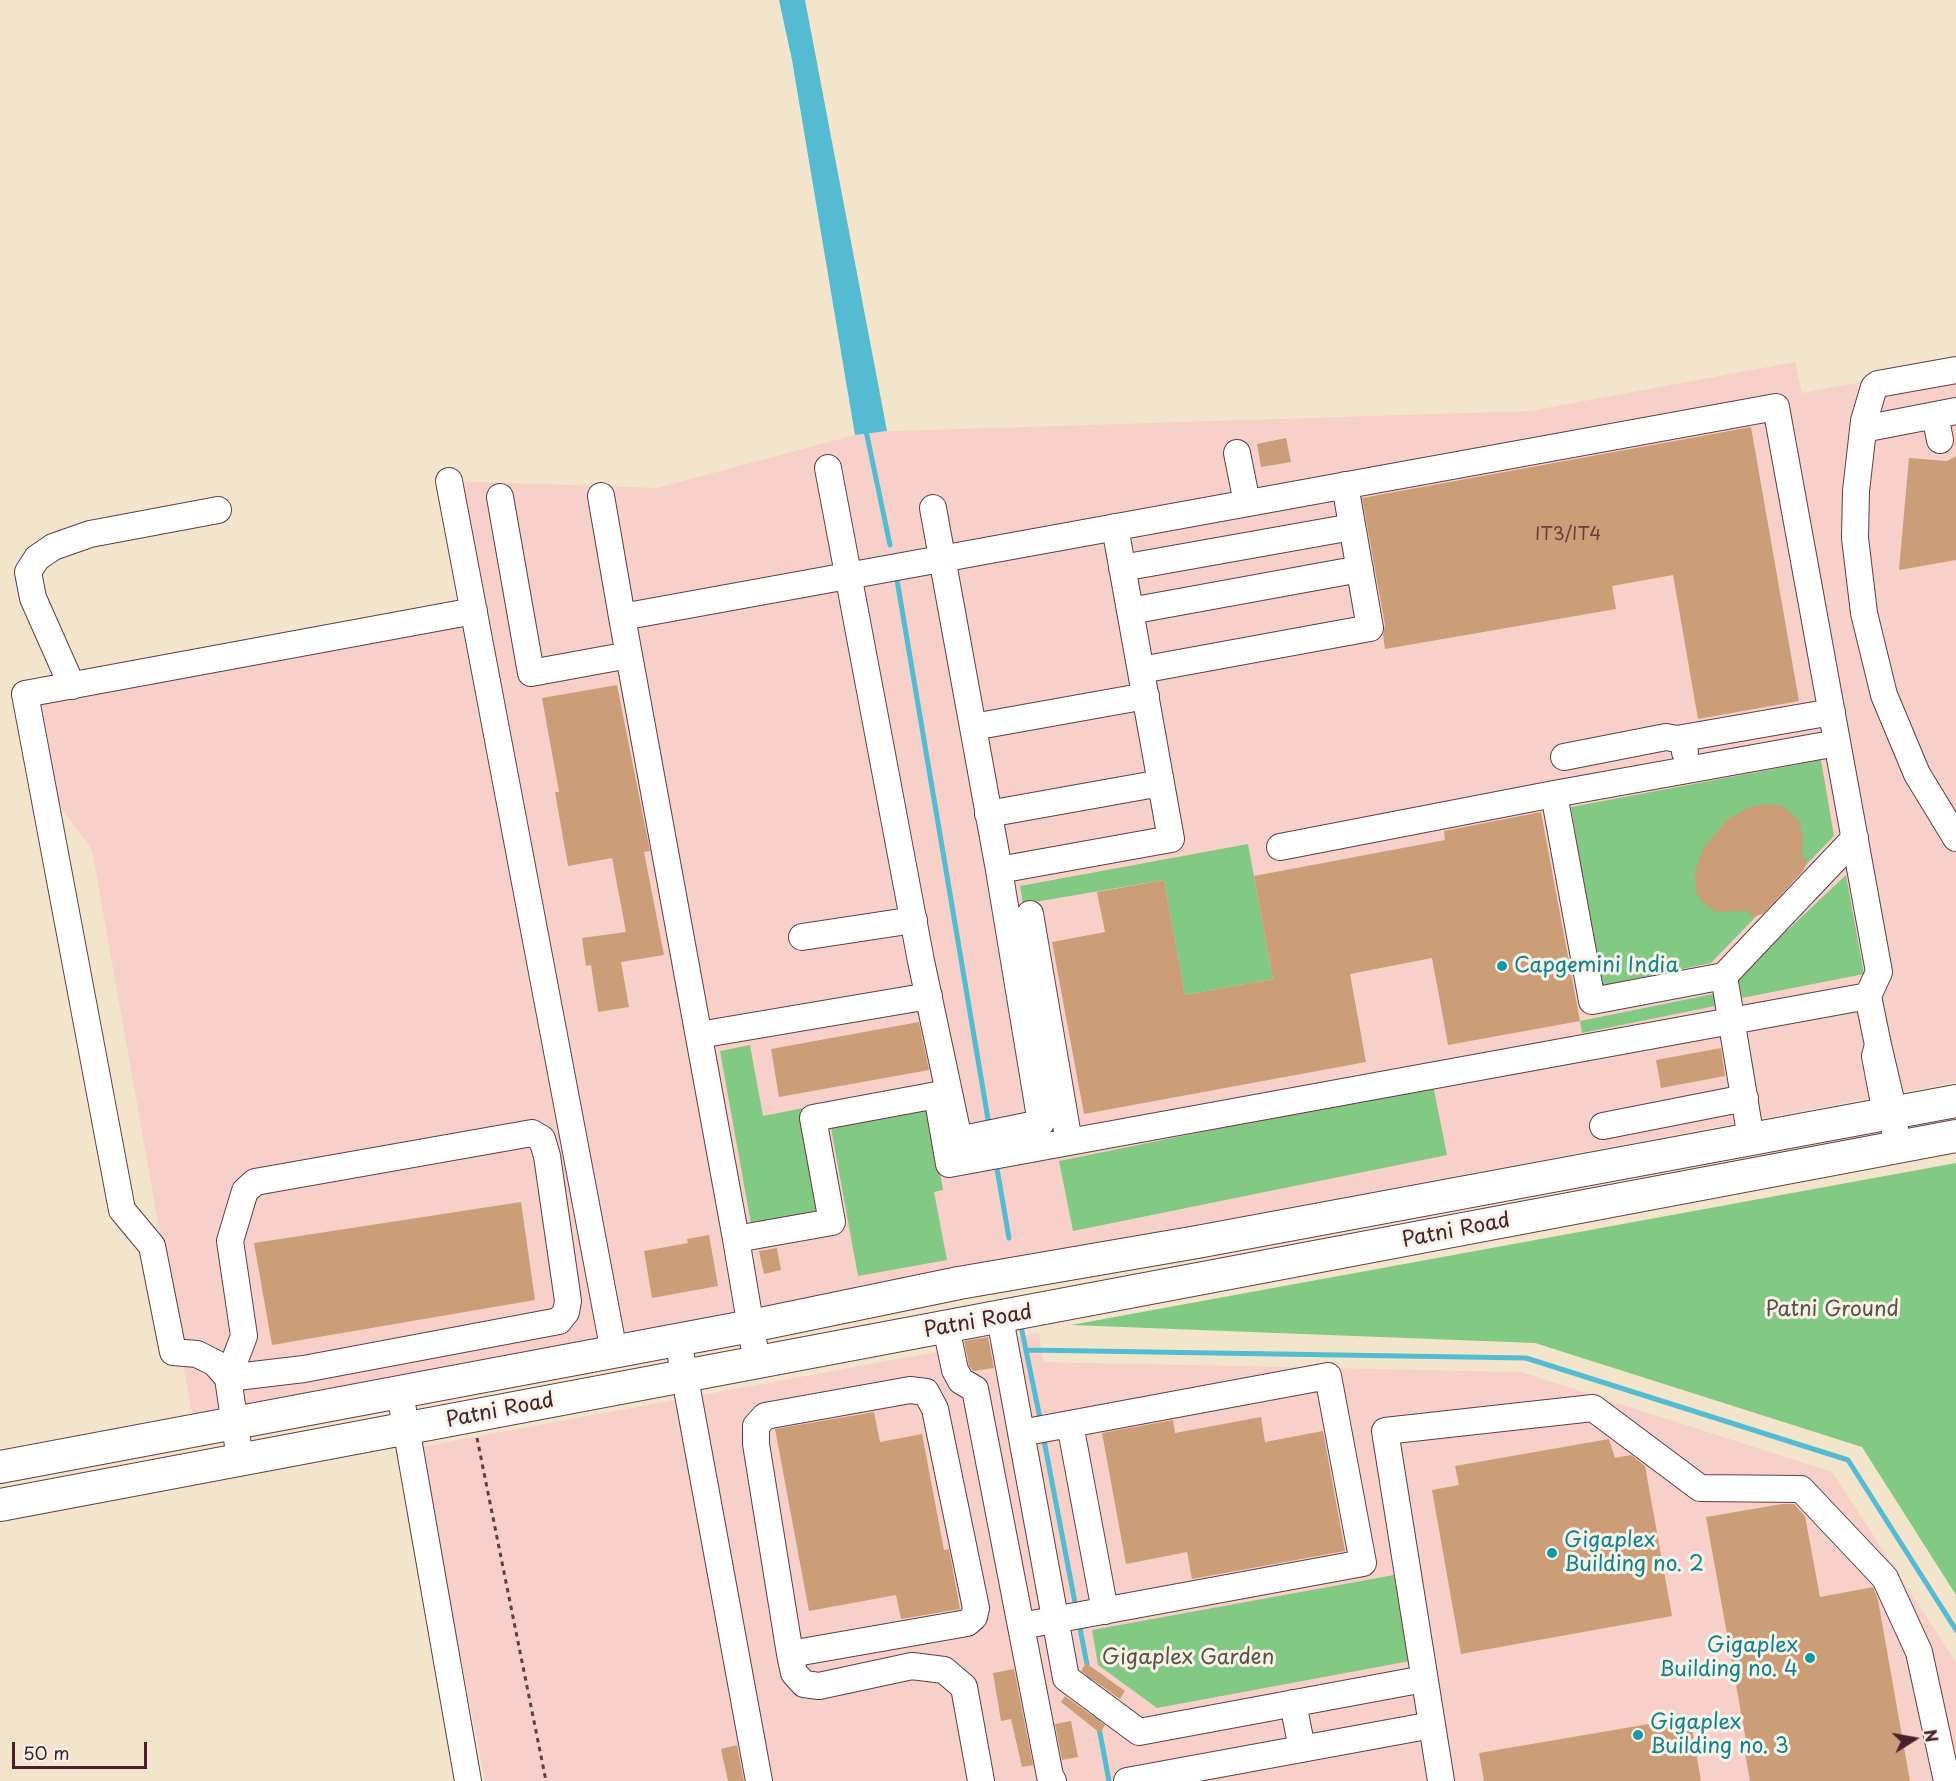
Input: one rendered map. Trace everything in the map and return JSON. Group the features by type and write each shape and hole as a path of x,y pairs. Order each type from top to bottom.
{"main road":[{"name":"Patni Road","path":"0,1467 751,1326 959,1283 1197,1242 1956,1101"},
{"name":"Patni Road","path":"0,1504 1000,1318 1956,1136"}],"lane":[{"path":"1956,370 1878,384 1871,393 1863,429 1856,491 1855,538 1864,613 1884,695 1905,748 1930,799 1956,838"},
{"path":"622,617 1776,406 1879,972 1868,996 1896,1148"},
{"path":"1863,429 1944,422"},
{"path":"1238,453 1247,503"},
{"path":"828,468 914,920 958,1135 963,1138 1048,1140"},
{"path":"449,481 614,1352"},
{"path":"1141,670 1370,628 1345,485"},
{"path":"601,496 757,1363"},
{"path":"500,497 531,673 629,655"},
{"path":"933,508 1048,1140"},
{"path":"72,686 33,598 28,572 37,558 53,547 90,534 218,510"},
{"path":"999,870 1171,839 1115,527"},
{"path":"1122,568 1352,527"},
{"path":"1130,611 1360,569"},
{"path":"228,1378 215,1363 197,1354 173,1352 152,1246 122,1210 25,694 474,611"},
{"path":"973,727 1146,696"},
{"path":"1563,757 1666,737 1677,739 1832,712"},
{"path":"1677,739 1684,745 1689,770"},
{"path":"1280,847 1838,742"},
{"path":"988,814 1161,783"},
{"path":"1554,794 1592,1000 1724,976 1855,838"},
{"path":"1030,914 1048,1140"},
{"path":"802,937 914,920"},
{"path":"1724,976 1751,1139"},
{"path":"699,1035 929,996"},
{"path":"736,1239 832,1221 813,1118 937,1095 949,1164 1048,1140 1868,996"},
{"path":"1603,1126 1744,1098"},
{"path":"228,1378 304,1370 559,1321 566,1312 568,1301 548,1156 542,1139 532,1133 255,1182 245,1191 230,1241 244,1336 228,1378 240,1460"},
{"path":"1000,1318 1046,1428 1079,1616 1066,1678 1139,1732 1424,1679"},
{"path":"946,1327 955,1370 961,1381 975,1389 1050,1776 1053,1781"},
{"path":"678,1340 759,1781"},
{"path":"1021,1626 1363,1563 1328,1376 1046,1428"},
{"path":"790,1654 967,1623 974,1617 976,1608 935,1409 926,1392 910,1390 765,1416 756,1426 756,1444 790,1654 794,1673 804,1684 819,1686 912,1666 944,1670 963,1687 981,1781"},
{"path":"400,1393 468,1781"},
{"path":"1442,1781 1385,1431 1593,1408 1700,1488 1801,1489 1885,1578 1919,1652 1947,1781"},
{"path":"1046,1428 1079,1616"},
{"path":"904,1634 912,1666"},
{"path":"1293,1703 1302,1749"},
{"path":"1127,1781 1161,1778 1432,1725"}],"path":[{"path":"472,1416 546,1781"}],"shaded area":[{"path":"1795,362 1802,393 1956,365 1956,1082 192,1414 92,850 47,788 25,694 473,611 449,481 657,488 866,432 1530,411"},
{"name":"Gigaplex Garden","path":"1039,1333 1043,1362 1521,1372 1832,1472 1956,1662 1956,1781 485,1781 456,1633 414,1448"}],"green space":[{"path":"1821,760 1834,836 1711,963 1601,986 1571,807"},
{"path":"1248,844 1273,979 1185,995 1164,880 1023,904 1020,886"},
{"path":"1846,875 1864,974 1742,998 1738,977"},
{"path":"1718,993 1720,1005 1582,1033 1580,1021"},
{"path":"750,1045 763,1116 803,1108 822,1211 751,1224 720,1051"},
{"path":"1433,1085 1447,1155 1073,1231 1059,1161"},
{"path":"929,1110 943,1190 934,1192 947,1260 858,1276 831,1128"},
{"name":"Patni Ground","path":"1956,1163 1956,1595 1862,1447 1535,1343 1071,1325"},
{"name":"Gigaplex Garden","path":"1394,1575 1410,1661 1157,1708 1098,1665 1092,1630"}],"water":[{"path":"779,0 805,0 887,431 855,435 792,60"}],"building":[{"path":"1751,427 1799,701 1698,719 1673,575 1612,586 1616,609 1385,649 1383,635 1385,625 1362,498"},
{"path":"1286,438 1291,462 1261,467 1257,444"},
{"path":"1956,456 1956,560 1899,570 1909,458 1947,461"},
{"path":"617,685 650,851 644,852 664,955 621,962 629,1007 598,1012 591,965 586,966 582,938 626,932 612,858 568,866 555,792 559,792 542,698"},
{"path":"1767,804 1783,806 1799,820 1803,835 1802,856 1807,859 1804,870 1763,914 1751,917 1748,911 1716,912 1702,902 1696,892 1695,872 1703,849 1728,819 1750,807"},
{"name":"Capgemini India","path":"1541,812 1580,1021 1448,1045 1432,958 1350,974 1366,1062 1084,1114 1052,942 1105,932 1097,892 1164,880 1185,995 1273,979 1254,876 1445,840 1444,831"},
{"path":"919,1022 929,1070 779,1097 771,1049"},
{"path":"1721,1048 1725,1076 1661,1088 1656,1060"},
{"path":"521,1202 535,1300 272,1345 254,1243"},
{"path":"709,1235 718,1286 652,1298 644,1251 688,1243 687,1239"},
{"path":"777,1248 781,1270 764,1274 759,1251"},
{"path":"988,1337 994,1368 973,1371 969,1365 964,1341"},
{"path":"874,1412 880,1442 922,1434 944,1550 949,1549 960,1609 901,1619 896,1595 809,1611 775,1429"},
{"path":"1261,1417 1265,1442 1323,1431 1345,1551 1192,1579 1187,1552 1126,1564 1102,1433 1173,1420 1175,1433"},
{"name":"Gigaplex Building no. 2","path":"1609,1439 1615,1458 1631,1455 1645,1466 1672,1616 1461,1654 1432,1490 1459,1485 1455,1466"},
{"name":"Gigaplex Building no. 4","path":"1794,1504 1805,1516 1820,1597 1873,1587 1878,1600 1910,1781 1750,1781 1744,1747 1747,1746 1706,1517"},
{"path":"1086,1663 1125,1691 1120,1699 1081,1671"},
{"path":"1014,1669 1033,1765 1022,1767 1011,1719 1001,1721 993,1673"},
{"path":"1065,1696 1105,1725 1100,1733 1061,1702"},
{"name":"Gigaplex Building no. 3","path":"1690,1717 1701,1781 1484,1781 1479,1753"},
{"path":"1071,1721 1078,1757 1062,1760 1055,1724"},
{"path":"737,1745 744,1781 728,1781 721,1749"}],"waterway":[{"path":"865,426 890,545"},
{"path":"896,574 988,1119"},
{"path":"996,1163 1009,1238"},
{"path":"1022,1331 1041,1423"},
{"path":"1027,1350 1526,1358 1848,1460 1956,1630"},
{"path":"1043,1435 1076,1608"},
{"path":"1079,1623 1091,1685"},
{"path":"1096,1712 1109,1781"}],"place":[{"name":"Capgemini India","path":"1502,966"},
{"name":"Gigaplex Building no. 2","path":"1552,1553"},
{"name":"Gigaplex Building no. 4","path":"1810,1658"},
{"name":"Gigaplex Building no. 3","path":"1638,1735"}]}
